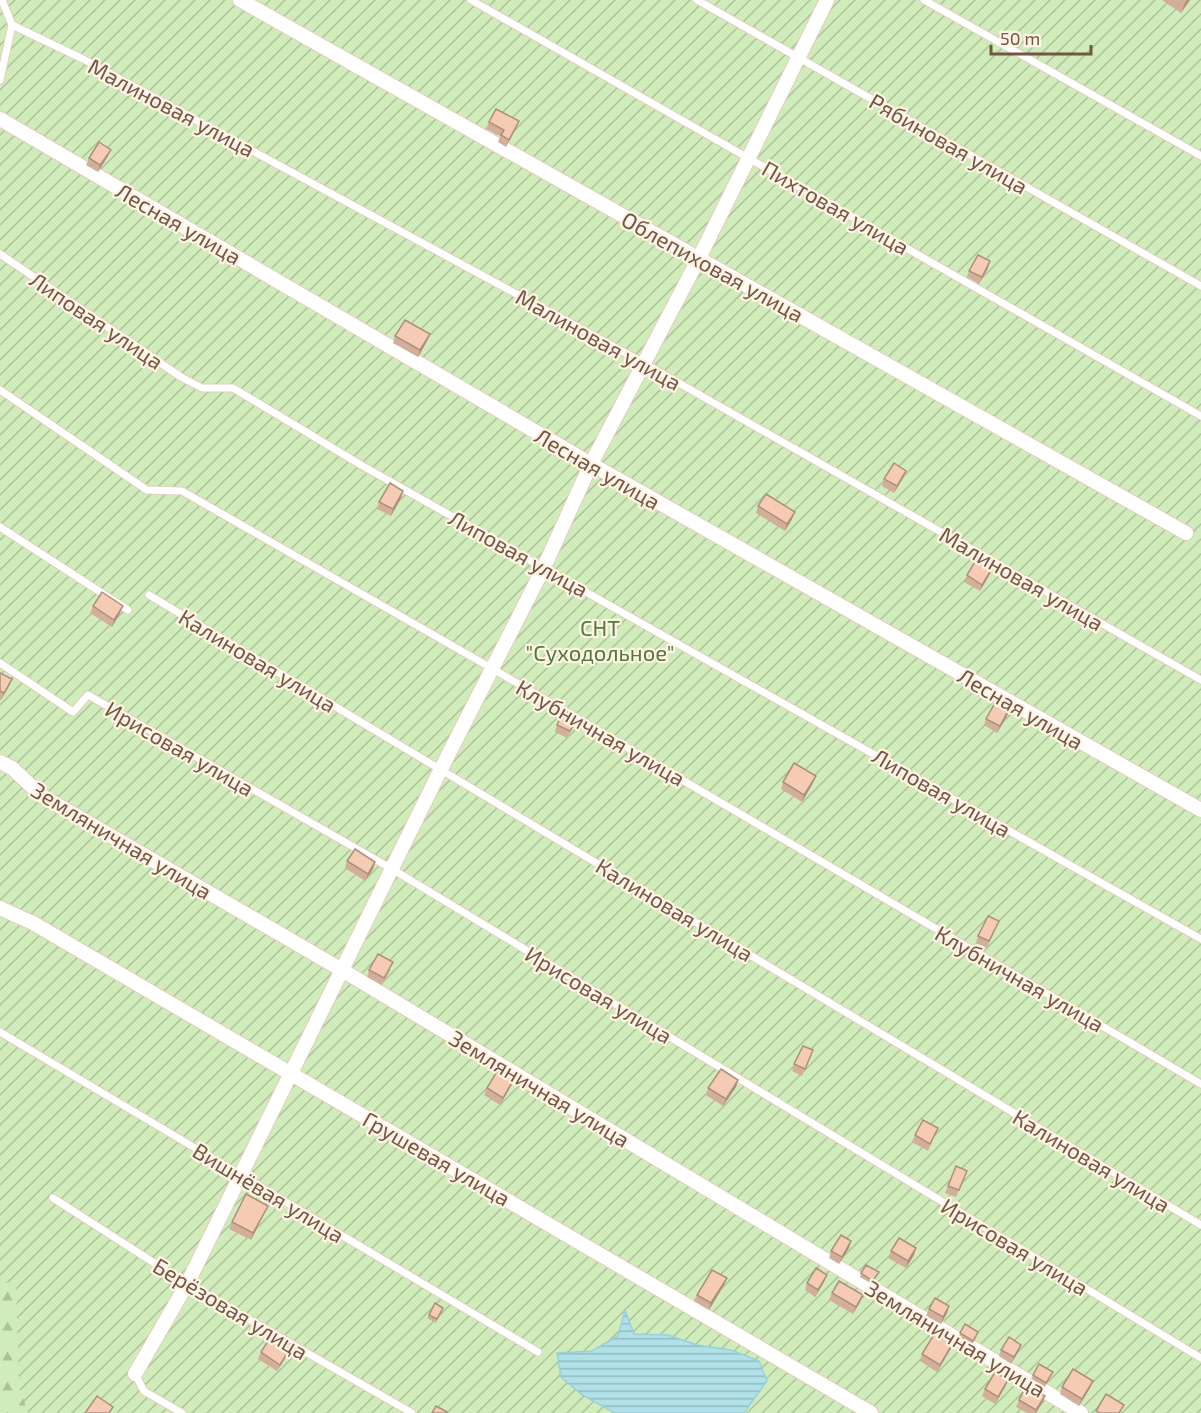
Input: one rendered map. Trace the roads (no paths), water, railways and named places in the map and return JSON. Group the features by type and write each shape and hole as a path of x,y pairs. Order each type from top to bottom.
{"street":[{"name":"Облепиховая улица","path":"240,0 1186,533"},
{"path":"135,1374 187,1284 239,1174 544,567 591,464 642,362 699,258 827,0"},
{"name":"Лесная улица","path":"0,119 591,464 1201,810"},
{"name":"Земляничная улица","path":"0,762 12,768 42,796 342,970 1081,1413"},
{"name":"Грушевая улица","path":"0,908 33,923 290,1072 871,1413"}],"lane":[{"path":"0,80 12,25 2,0"},
{"name":"Пихтовая улица","path":"471,0 1201,416"},
{"name":"Рябиновая улица","path":"697,0 1201,286"},
{"path":"924,0 1201,156"},
{"name":"Малиновая улица","path":"12,25 83,59 642,362 1201,680"},
{"name":"Липовая улица","path":"0,254 181,377 202,388 233,388 361,465 1201,939"},
{"name":"Клубничная улица","path":"0,390 147,490 182,491 493,669 1201,1084"},
{"path":"0,527 128,610"},
{"name":"Калиновая улица","path":"149,595 1201,1225"},
{"name":"Ирисовая улица","path":"0,663 74,712 88,695 392,869 1201,1358"},
{"name":"Вишнёвая улица","path":"0,1032 537,1353"},
{"name":"Берёзовая улица","path":"53,1198 187,1284 412,1413"},
{"path":"135,1374 144,1391 182,1413"}],"water":[{"path":"625,1310 634,1334 668,1335 697,1345 731,1350 759,1361 767,1381 744,1413 615,1413 582,1395 561,1377 557,1353 592,1351 618,1336"}],"park label":[{"name":"СНТ \"Суходольное\"","path":"600,640"}]}
